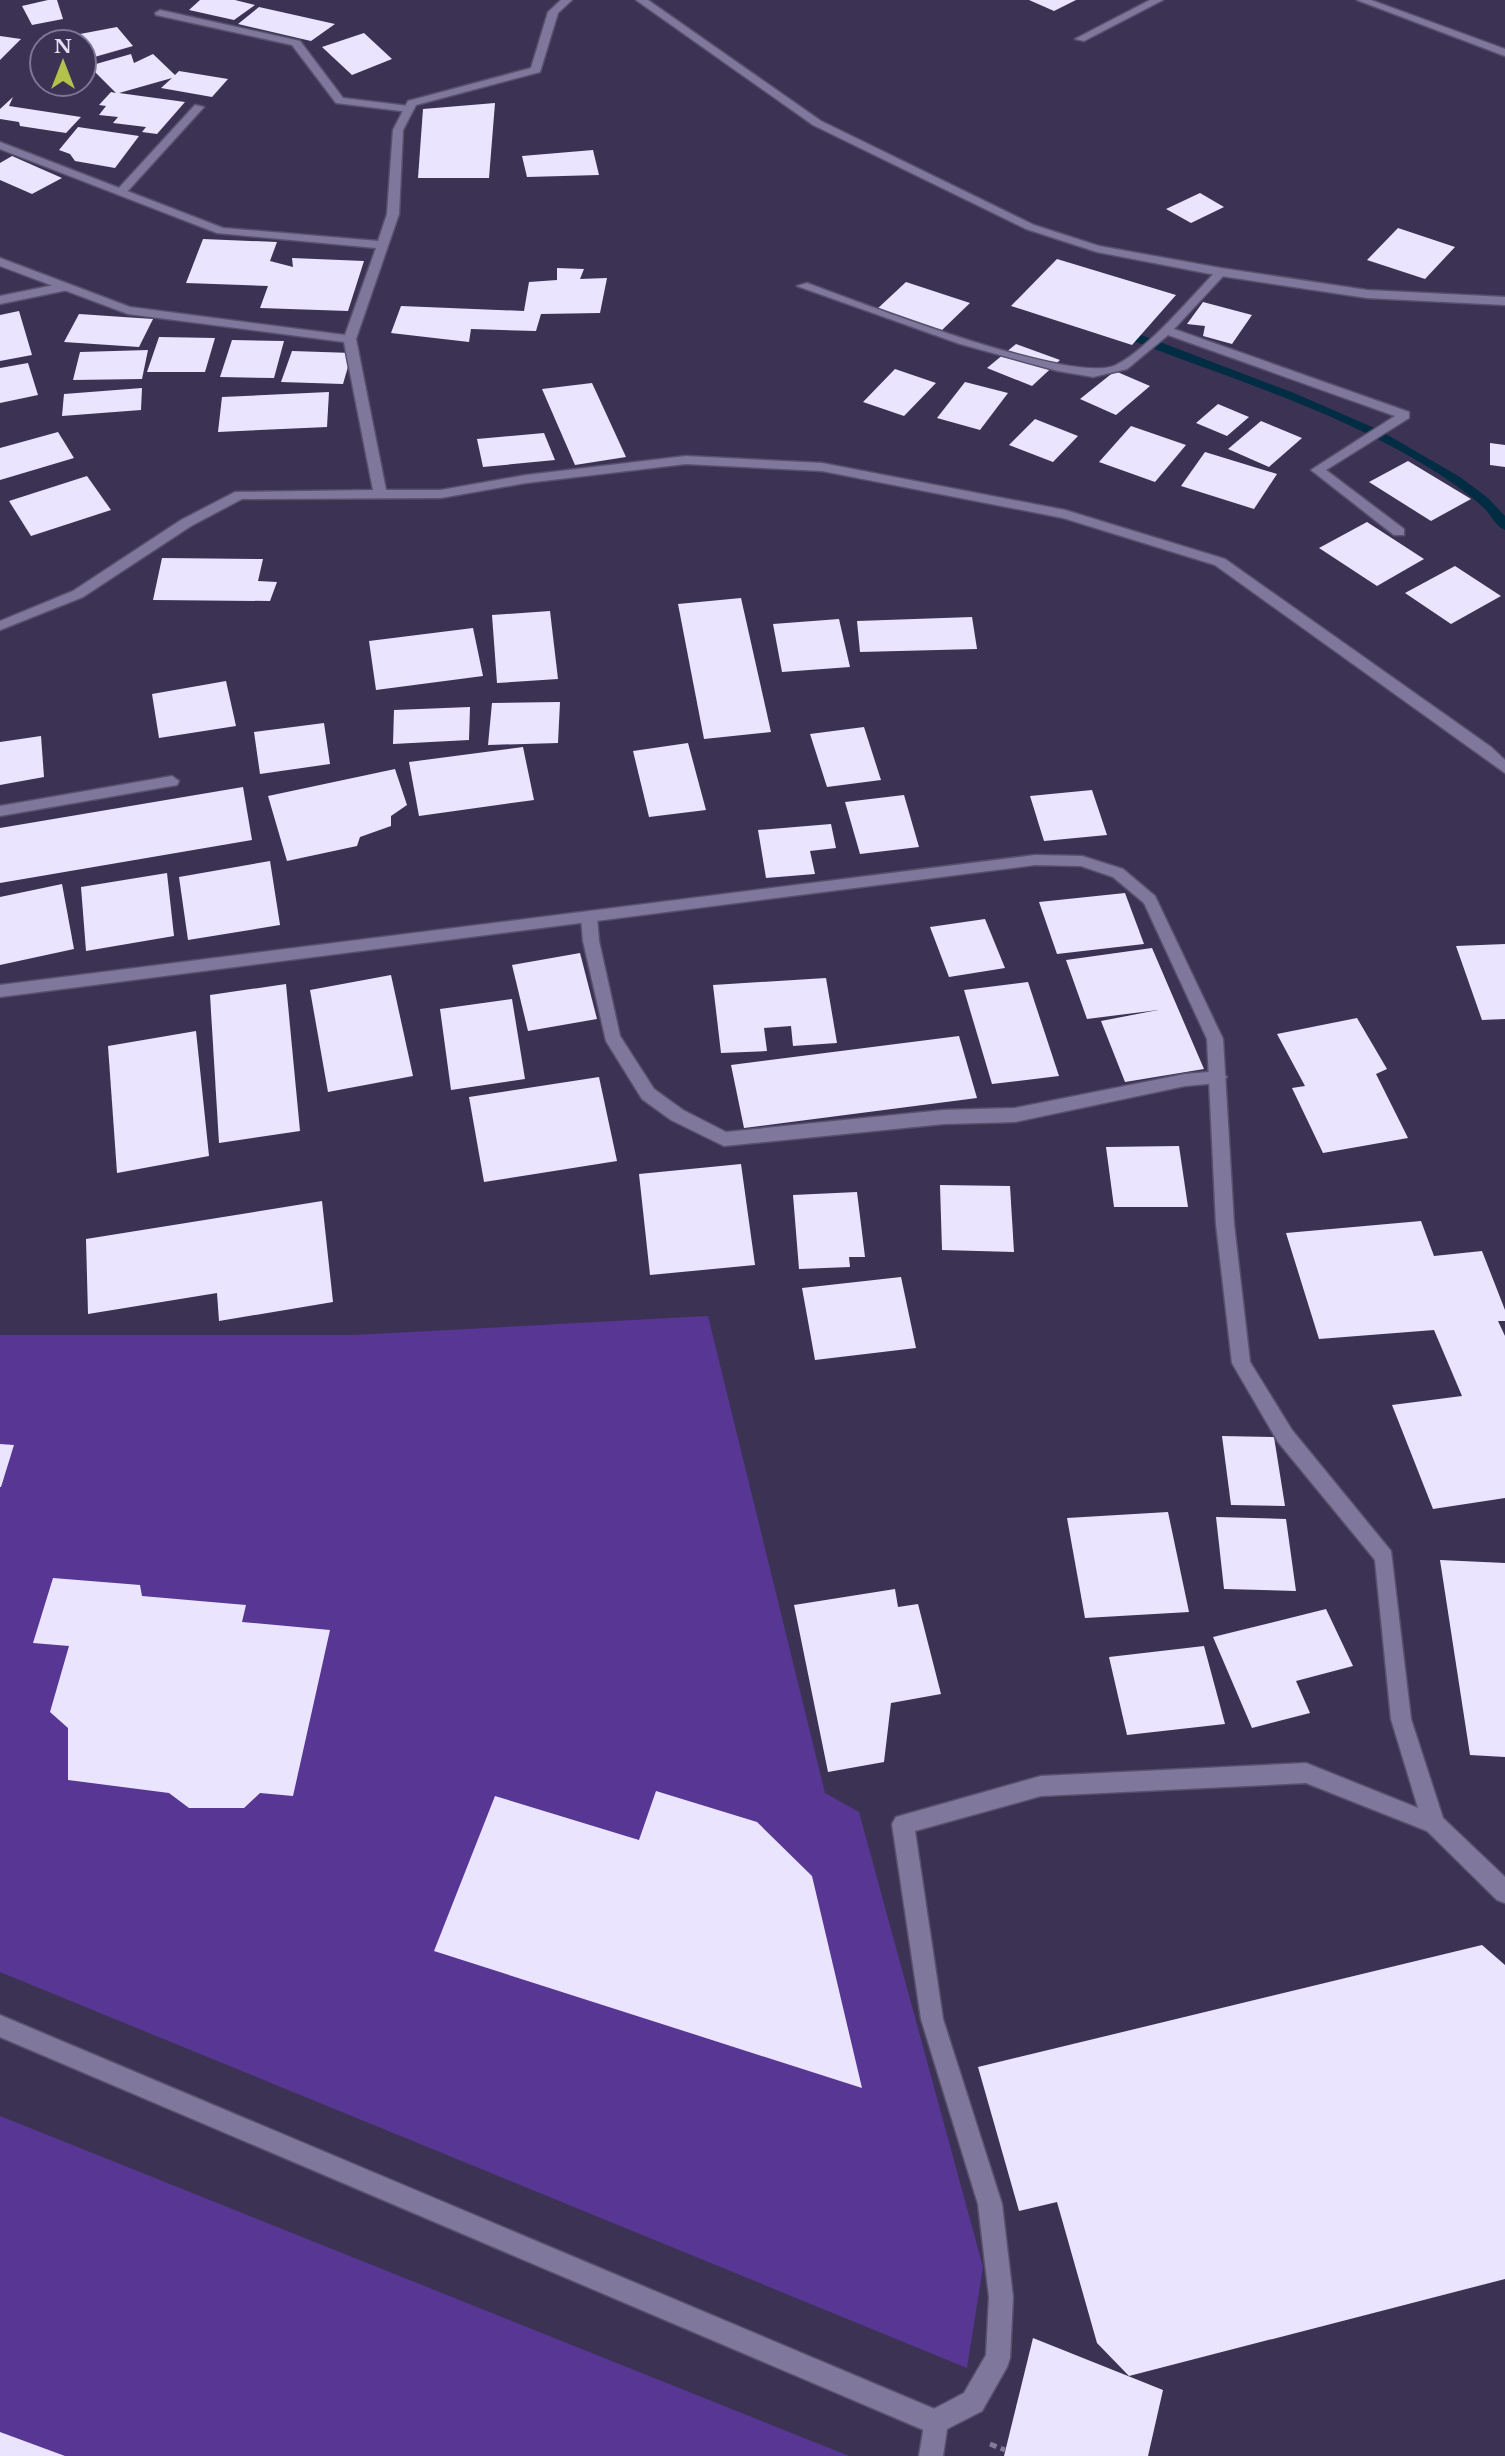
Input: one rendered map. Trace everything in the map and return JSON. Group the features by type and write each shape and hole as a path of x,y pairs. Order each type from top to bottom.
{"street":[{"path":"380,495 350,339 394,214 398,130 412,103 536,70 553,12 567,0"},
{"path":"641,0 817,123 1030,227 1097,249 1221,272 1367,294 1505,301"},
{"path":"1080,38 1158,0"},
{"path":"1362,0 1505,53"},
{"path":"160,13 296,43 340,101 409,109"},
{"path":"121,192 199,107"},
{"path":"0,145 221,231 382,244"},
{"path":"0,262 128,310 350,339"},
{"path":"803,286 1022,359 1084,373 1115,371 1165,331 1221,272"},
{"path":"0,300 64,287"},
{"path":"1165,331 1405,415 1317,470 1399,532"},
{"path":"0,626 78,594 186,523 240,495 441,494 526,479 686,460 822,467 1065,514 1220,562 1486,750 1505,768"},
{"path":"0,811 172,781"},
{"path":"0,991 1035,860 1082,861 1118,873 1150,900 1215,1039 1226,1224 1241,1363 1285,1436 1384,1557 1401,1718 1434,1824"},
{"path":"589,917 591,941 612,1037 648,1094 677,1115 724,1139 944,1117 1015,1115 1185,1080 1219,1077"},
{"path":"936,2422 973,2402 998,2358 1001,2297 990,2204 932,2019 903,1824 1041,1786 1306,1773 1434,1824 1505,1892"},
{"path":"0,2026 936,2422"},
{"path":"931,2456 936,2422"}],"shaded area":[{"path":"708,1316 825,1793 859,1812 983,2267 967,2368 0,1972 0,1335 354,1335"},
{"path":"0,2116 849,2456 0,2456"}],"building":[{"path":"57,0 63,19 32,25 22,6"},
{"path":"200,0 235,0 255,5 234,20 189,10"},
{"path":"1029,0 1076,0 1054,11"},
{"path":"259,7 335,24 311,41 238,24"},
{"path":"117,27 133,46 98,56 98,31"},
{"path":"364,33 392,59 352,75 322,47"},
{"path":"0,36 21,39 0,60"},
{"path":"131,54 134,63 153,54 175,75 179,71 228,79 212,97 161,88 172,78 119,93 185,102 157,134 142,132 146,127 113,123 118,117 99,115 106,106 99,105 111,92 116,93 98,75 98,63"},
{"path":"13,97 9,106 81,117 66,133 20,126 19,122 0,119 0,109"},
{"path":"495,103 489,178 418,178 423,109"},
{"path":"78,127 139,136 115,168 75,161 70,154 59,150"},
{"path":"593,150 599,175 527,177 522,156"},
{"path":"12,156 62,178 32,194 0,180 0,163"},
{"path":"1200,193 1224,207 1191,223 1166,209"},
{"path":"1398,228 1455,247 1425,279 1367,260"},
{"path":"203,239 277,242 270,261 293,267 292,258 364,261 348,311 260,308 268,286 186,283"},
{"path":"1057,259 1176,295 1132,345 1011,306"},
{"path":"557,268 584,269 580,279 607,278 600,313 541,314 536,331 471,329 469,342 391,333 401,306 524,311 529,282 557,280"},
{"path":"906,282 970,303 940,332 876,310"},
{"path":"1203,302 1252,315 1232,344 1203,336 1205,326 1187,324"},
{"path":"19,311 32,355 0,361 0,315"},
{"path":"79,314 153,319 139,347 64,342"},
{"path":"159,337 215,338 205,372 147,372"},
{"path":"232,340 284,341 274,378 220,377"},
{"path":"1016,344 1060,360 1032,386 987,368"},
{"path":"148,350 142,379 73,380 80,352"},
{"path":"292,351 352,353 343,384 281,382"},
{"path":"28,363 38,395 0,403 0,368"},
{"path":"895,369 936,383 904,416 863,402"},
{"path":"1115,371 1150,386 1116,415 1080,399"},
{"path":"965,382 1008,393 980,430 937,418"},
{"path":"592,383 626,457 575,465 542,389"},
{"path":"142,388 141,410 62,416 64,394"},
{"path":"329,392 327,427 218,432 222,397"},
{"path":"1218,404 1249,417 1227,436 1196,423"},
{"path":"1035,419 1078,436 1053,462 1009,445"},
{"path":"1261,421 1302,438 1269,467 1228,449"},
{"path":"1131,426 1186,445 1155,482 1099,462"},
{"path":"58,432 74,458 0,480 0,448"},
{"path":"544,433 555,460 483,467 477,439"},
{"path":"1490,443 1505,445 1505,467 1490,465"},
{"path":"1205,452 1277,474 1254,509 1181,486"},
{"path":"1408,461 1471,499 1431,521 1369,482"},
{"path":"87,476 111,510 31,536 9,501"},
{"path":"1367,522 1424,559 1377,586 1319,548"},
{"path":"162,558 263,559 258,581 277,582 270,601 153,600"},
{"path":"1455,566 1501,596 1451,624 1405,593"},
{"path":"741,598 771,732 704,739 678,604"},
{"path":"550,611 558,679 497,683 492,615"},
{"path":"972,617 977,649 860,652 857,621"},
{"path":"839,619 850,667 782,672 773,624"},
{"path":"473,628 483,676 376,690 369,641"},
{"path":"226,681 236,726 159,738 152,694"},
{"path":"560,702 558,743 488,745 492,703"},
{"path":"470,707 469,740 393,744 394,710"},
{"path":"324,723 330,764 260,774 254,732"},
{"path":"864,727 881,780 827,787 810,734"},
{"path":"41,736 44,777 0,785 0,742"},
{"path":"688,743 706,810 649,817 633,751"},
{"path":"523,747 534,800 419,816 409,762"},
{"path":"395,769 407,805 391,816 391,826 360,837 357,846 287,861 268,796"},
{"path":"243,787 252,840 0,883 0,828"},
{"path":"1092,790 1107,835 1044,841 1030,796"},
{"path":"904,795 919,847 860,854 845,802"},
{"path":"831,824 836,848 810,851 815,874 766,878 758,830"},
{"path":"270,861 280,925 188,940 179,877"},
{"path":"167,873 174,936 86,951 81,887"},
{"path":"62,884 74,949 0,965 0,897"},
{"path":"1125,893 1144,944 1057,954 1039,902"},
{"path":"985,919 1005,968 949,977 930,927"},
{"path":"1505,944 1505,1019 1482,1020 1456,946"},
{"path":"1152,948 1204,1069 1125,1082 1101,1021 1158,1010 1087,1019 1066,960"},
{"path":"580,953 597,1019 528,1031 512,965"},
{"path":"391,975 413,1076 328,1092 310,990"},
{"path":"826,978 837,1043 793,1046 791,1026 764,1028 767,1051 721,1053 713,985"},
{"path":"1028,982 1059,1076 992,1084 964,990"},
{"path":"286,984 300,1131 219,1143 210,995"},
{"path":"512,999 525,1079 451,1090 440,1009"},
{"path":"1357,1018 1387,1069 1376,1074 1408,1138 1323,1153 1292,1088 1305,1086 1277,1034"},
{"path":"196,1031 209,1156 117,1173 108,1046"},
{"path":"959,1036 977,1098 744,1128 731,1065"},
{"path":"599,1077 617,1161 484,1182 469,1097"},
{"path":"1179,1146 1188,1207 1114,1207 1106,1147"},
{"path":"741,1164 755,1265 650,1275 639,1174"},
{"path":"940,1185 1010,1186 1014,1252 942,1250"},
{"path":"857,1192 865,1257 849,1257 850,1267 799,1269 793,1195"},
{"path":"322,1201 333,1302 219,1321 217,1293 88,1314 86,1239"},
{"path":"1421,1221 1434,1256 1482,1251 1505,1310 1505,1321 1498,1321 1505,1336 1505,1498 1433,1509 1392,1405 1462,1396 1434,1330 1319,1339 1286,1233"},
{"path":"901,1277 916,1348 815,1360 802,1288"},
{"path":"1222,1436 1274,1437 1285,1506 1231,1505"},
{"path":"0,1444 14,1445 1,1487 0,1487"},
{"path":"1168,1512 1189,1612 1085,1618 1067,1518"},
{"path":"1216,1517 1286,1519 1296,1591 1224,1589"},
{"path":"1440,1560 1505,1563 1505,1757 1470,1755"},
{"path":"53,1578 140,1585 142,1596 246,1605 242,1622 330,1630 293,1796 260,1793 244,1808 189,1808 169,1793 68,1780 68,1728 50,1712 69,1646 33,1643"},
{"path":"895,1589 898,1607 918,1604 941,1694 891,1703 884,1762 828,1772 794,1605"},
{"path":"1326,1609 1353,1666 1296,1681 1310,1713 1252,1728 1213,1637"},
{"path":"1204,1646 1225,1724 1127,1735 1109,1657"},
{"path":"656,1791 757,1822 812,1876 862,2088 434,1951 495,1796 639,1840"},
{"path":"1482,1945 1505,1965 1505,2279 1129,2376 1097,2343 1057,2202 1019,2211 978,2067"},
{"path":"1033,2338 1163,2390 1148,2456 1004,2456"},
{"path":"0,2432 65,2456 0,2456"}],"waterway":[{"path":"1115,329 1333,413 1375,433 1416,455 1470,490 1489,506 1505,526"}]}
